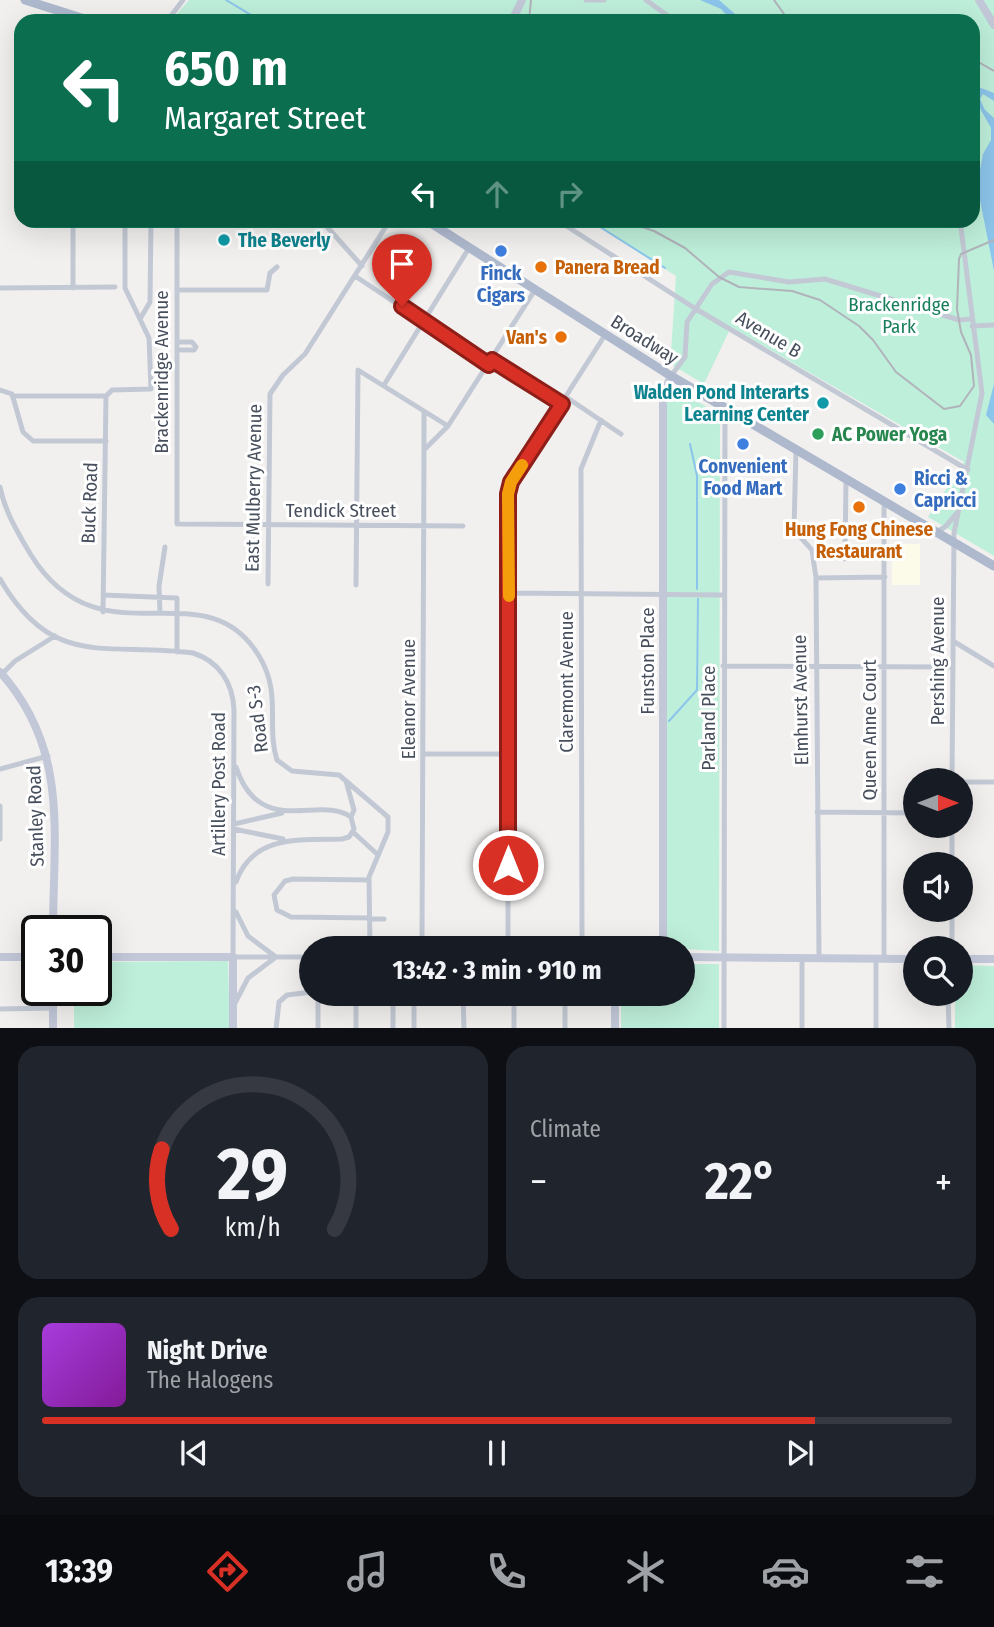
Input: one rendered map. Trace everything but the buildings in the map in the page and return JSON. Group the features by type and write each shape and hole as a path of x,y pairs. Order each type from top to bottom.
{"main road":[{"path":"25,0 62,14"},
{"name":"Broadway","path":"438,228 671,376 994,566"}],"street":[{"path":"586,0 604,0"},
{"path":"646,0 665,14"},
{"path":"979,0 994,25"},
{"path":"73,228 73,288"},
{"path":"0,392 14,396 106,396 117,389 150,389 151,349 141,319 125,288 125,228"},
{"path":"141,319 150,302 151,228"},
{"name":"Brackenridge Avenue","path":"177,228 177,524"},
{"path":"328,228 362,266"},
{"name":"East Mulberry Avenue","path":"268,584 270,394 283,375 301,359 385,228"},
{"name":"Avenue B","path":"569,228 696,309 968,470"},
{"name":"Pershing Avenue","path":"952,768 953,542 982,393 961,228"},
{"path":"384,385 469,248"},
{"path":"177,290 267,290 270,273 277,267"},
{"path":"671,376 685,357 686,328 696,309 719,277 738,272 789,282 825,279 959,320 994,325"},
{"path":"355,276 422,321 562,404"},
{"path":"0,288 115,287"},
{"path":"424,450 448,426 535,290"},
{"path":"508,936 508,506 511,482 605,335"},
{"path":"177,342 192,342 196,346 194,350 177,351"},
{"path":"356,585 358,370 448,426"},
{"name":"Funston Place","path":"663,936 663,395 671,376"},
{"path":"14,396 23,432 33,441 106,441"},
{"name":"Buck Road","path":"103,612 106,396"},
{"path":"566,397 621,434"},
{"name":"Parland Place","path":"724,1028 725,408"},
{"name":"Eleanor Avenue","path":"422,936 424,412"},
{"name":"Claremont Avenue","path":"582,936 582,470 601,420"},
{"name":"Elmhurst Avenue","path":"796,450 794,530 812,550 816,578 819,958"},
{"path":"845,559 846,479"},
{"name":"Road S-3","path":"0,487 16,529 43,573 64,594 103,612 203,615 220,621 247,639 257,652 271,683 275,753 284,767 294,771 334,774 388,817 388,832 377,854 369,880 370,936"},
{"name":"Queen Anne Court","path":"876,1028 886,813 884,502"},
{"path":"936,532 945,527 959,510"},
{"name":"Tendick Street","path":"177,524 463,526"},
{"path":"160,613 159,596 165,547"},
{"path":"816,578 885,578"},
{"name":"Artillery Post Road","path":"0,579 29,616 55,636 79,646 108,651 177,652 206,658 227,681 234,703 233,957"},
{"path":"509,593 724,595"},
{"path":"103,594 177,598 177,652"},
{"path":"1,674 15,661 55,636"},
{"path":"953,641 994,666"},
{"path":"723,666 953,667"},
{"name":"Stanley Road","path":"1,674 29,710 48,757 52,783 53,915"},
{"path":"424,754 508,754"},
{"path":"0,769 48,757"},
{"path":"234,761 242,782 258,800 291,812"},
{"path":"346,782 354,810 351,817 353,832 377,854"},
{"path":"973,782 994,782"},
{"path":"0,806 0,839"},
{"path":"234,827 273,813 339,812 351,817"},
{"path":"817,812 903,813"},
{"path":"234,827 287,840 342,839 353,832"},
{"path":"234,892 248,861 267,846 287,840"},
{"path":"369,880 285,881 274,895 277,910 290,917 384,919"},
{"name":"Artillery Post Road","path":"234,902 239,921 248,936 276,957"},
{"path":"0,957 21,957"},
{"path":"112,957 299,957"},
{"path":"233,957 233,1028"},
{"path":"233,1012 238,994 248,978 276,957"},
{"path":"695,957 903,959"},
{"path":"802,958 802,1028"},
{"path":"973,959 994,959"},
{"path":"276,1028 279,1002 286,995 299,994"},
{"path":"318,1006 318,1028"},
{"path":"356,1006 356,1028"},
{"path":"393,1006 393,1028"},
{"path":"414,1006 414,1028"},
{"path":"463,1006 464,1028"},
{"path":"514,1006 514,1028"},
{"path":"565,1006 565,1028"},
{"path":"615,1006 615,1028"},
{"path":"948,1006 948,1028"},
{"path":"0,1009 53,1009 54,1028"}],"shaded area":[{"path":"892,544 920,544 920,585 892,585"}],"green space":[{"name":"Brackenridge Park","path":"189,0 994,0 994,556 928,517 964,462 731,327 704,384 665,361 671,352 676,276 601,228 980,228 980,14 177,14"},
{"path":"671,385 720,415 719,951 695,950 695,936 666,936 667,394"},
{"path":"228,961 230,1028 74,1028 74,1006 112,1006 112,962"},
{"path":"695,964 719,964 719,1028 621,1028 621,1006 695,1006"},
{"path":"973,965 994,966 994,1028 955,1028 955,1006 973,1006"}],"water":[{"path":"700,0 719,0 735,14 726,14 721,9"},
{"path":"980,88 994,93 994,101 983,94 980,99"},
{"path":"980,99 985,110 994,118 994,271 980,200 980,170 983,154 991,140 991,128 980,109"},
{"path":"994,384 994,424 986,415"}],"waterway":[{"path":"226,0 249,14"},
{"path":"602,228 665,268"},
{"path":"690,444 697,476 697,589"},
{"path":"669,721 697,690 698,599"}],"railway":[{"path":"530,14 531,0"},
{"path":"774,0 784,14"},
{"path":"980,63 994,71"},
{"path":"645,228 685,248 719,277 739,287 792,291 820,300 859,326 873,340 896,372 944,409 960,406 974,386 971,355 961,332 957,309 959,259 961,254 994,240"}],"slow traffic":[{"path":"509,596 508,494 511,482 522,465"}],"place":[{"name":"The Beverly","path":"224,240"},
{"name":"Finck Cigars","path":"501,251"},
{"name":"Panera Bread","path":"541,267"},
{"name":"Van's","path":"561,337"},
{"name":"Walden Pond Interarts Learning Center","path":"823,403"},
{"name":"AC Power Yoga","path":"818,434"},
{"name":"Convenient Food Mart","path":"743,444"},
{"name":"Ricci & Capricci","path":"900,489"},
{"name":"Hung Fong Chinese Restaurant","path":"859,507"}],"route":[{"path":"402,306 489,365 492,360 562,404 511,482 508,494 508,865"}]}
